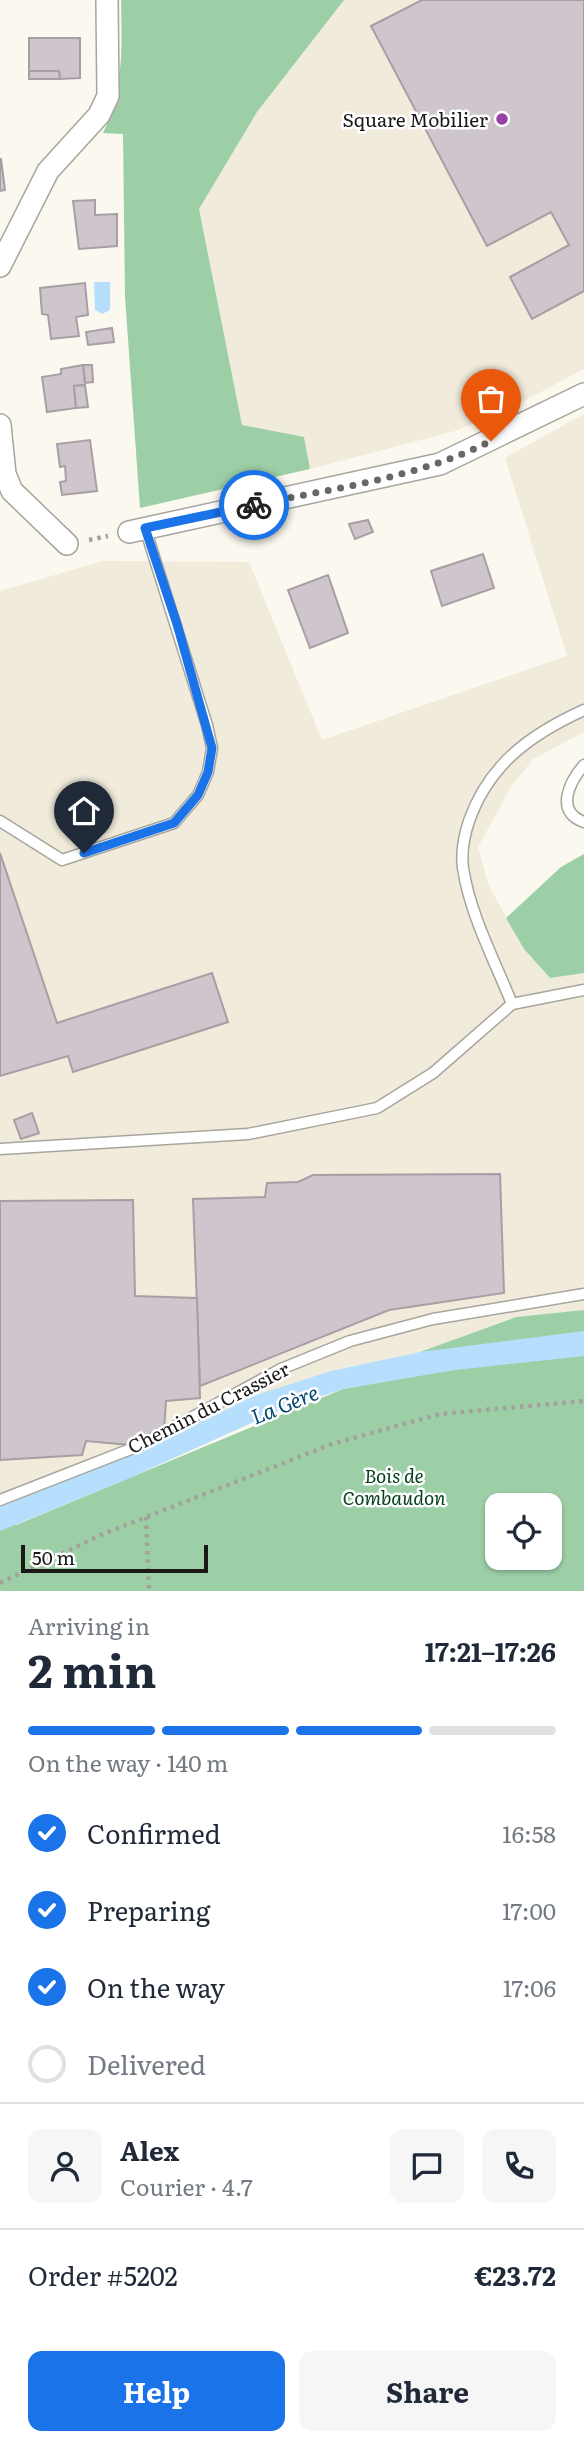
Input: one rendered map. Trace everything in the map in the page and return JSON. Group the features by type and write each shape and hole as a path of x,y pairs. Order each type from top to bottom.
{"street":[{"path":"0,266 48,171 99,115 108,96 107,0"},
{"path":"137,530 440,464 584,394"},
{"path":"0,425 3,474 12,491 58,539 68,544"}],"lane":[{"path":"0,821 62,860 174,823 198,795 208,772 212,748 177,624 137,530"},
{"path":"512,1004 468,895 462,865 464,837 475,805 491,775 517,748 554,723 584,709"},
{"path":"584,765 573,778 566,794 569,809 576,820 584,822"},
{"path":"0,1149 248,1134 377,1108 433,1073 512,1004 584,990"},
{"name":"Chemin du Crassier","path":"0,1500 141,1445 281,1369 350,1341 433,1319 584,1294"}],"path":[{"path":"68,544 137,530"},
{"path":"0,1583 103,1534 332,1444 440,1414 584,1401"},
{"path":"146,1517 149,1591"}],"shaded area":[{"path":"344,0 584,0 584,369 518,404 455,431 310,469 304,437 242,426 199,209 257,112"},
{"path":"584,414 584,732 533,759 511,787 478,847 488,884 524,949 550,978 584,973 584,1310 515,1317 420,1352 331,1371 256,1395 173,1435 0,1506 0,591 103,561 249,562 322,740 567,656 505,458"}],"green space":[{"path":"121,0 344,0 257,112 199,209 242,425 304,437 310,469 140,508 125,297 123,134 103,133 115,101 118,84"},
{"path":"584,854 584,973 550,978 524,949 506,918 561,867"},
{"name":"Bois de Combaudon","path":"584,1310 584,1591 0,1591 0,1506 16,1525 343,1389 419,1375 420,1352 516,1317"}],"water":[{"path":"94,282 110,282 110,310 102,314 95,310"},
{"name":"La Gère","path":"584,1331 584,1356 455,1370 343,1389 276,1412 125,1480 0,1531 0,1507 173,1435 256,1395 331,1371 420,1352"}],"building":[{"name":"Square Mobilier","path":"422,0 584,0 584,291 532,319 510,277 569,245 551,212 487,246 371,26"},
{"path":"29,38 80,38 80,78 60,79 59,71 29,71"},
{"path":"29,71 59,71 60,79 29,79"},
{"path":"0,159 5,190 0,191"},
{"path":"95,200 95,215 117,214 117,246 79,249 73,201"},
{"path":"85,283 88,315 76,317 79,336 51,339 48,315 42,314 40,288"},
{"path":"112,328 114,342 88,345 86,332"},
{"path":"83,365 92,365 93,382 85,383"},
{"path":"83,365 85,385 74,386 76,408 47,412 42,377 61,374 61,369"},
{"path":"85,385 88,407 76,408 74,386"},
{"path":"90,440 97,491 62,495 60,482 66,481 65,466 60,467 57,444"},
{"path":"368,520 373,532 355,539 349,524"},
{"path":"483,554 494,588 442,606 431,571"},
{"path":"328,575 348,633 310,648 288,590"},
{"path":"0,853 57,1023 212,973 228,1022 73,1072 68,1056 0,1076"},
{"path":"32,1113 39,1133 21,1139 14,1120"},
{"path":"500,1174 504,1293 389,1310 200,1386 193,1199 265,1197 267,1183 298,1182 313,1175"},
{"path":"133,1200 135,1296 197,1298 200,1398 166,1401 164,1430 130,1445 86,1441 82,1455 0,1460 0,1201"}],"way so far":[{"path":"254,505 440,464 491,441"}],"place":[{"name":"Square Mobilier","path":"502,119"}],"route":[{"path":"84,853 174,823 198,795 208,772 212,748 207,725 145,528 254,505"}]}
